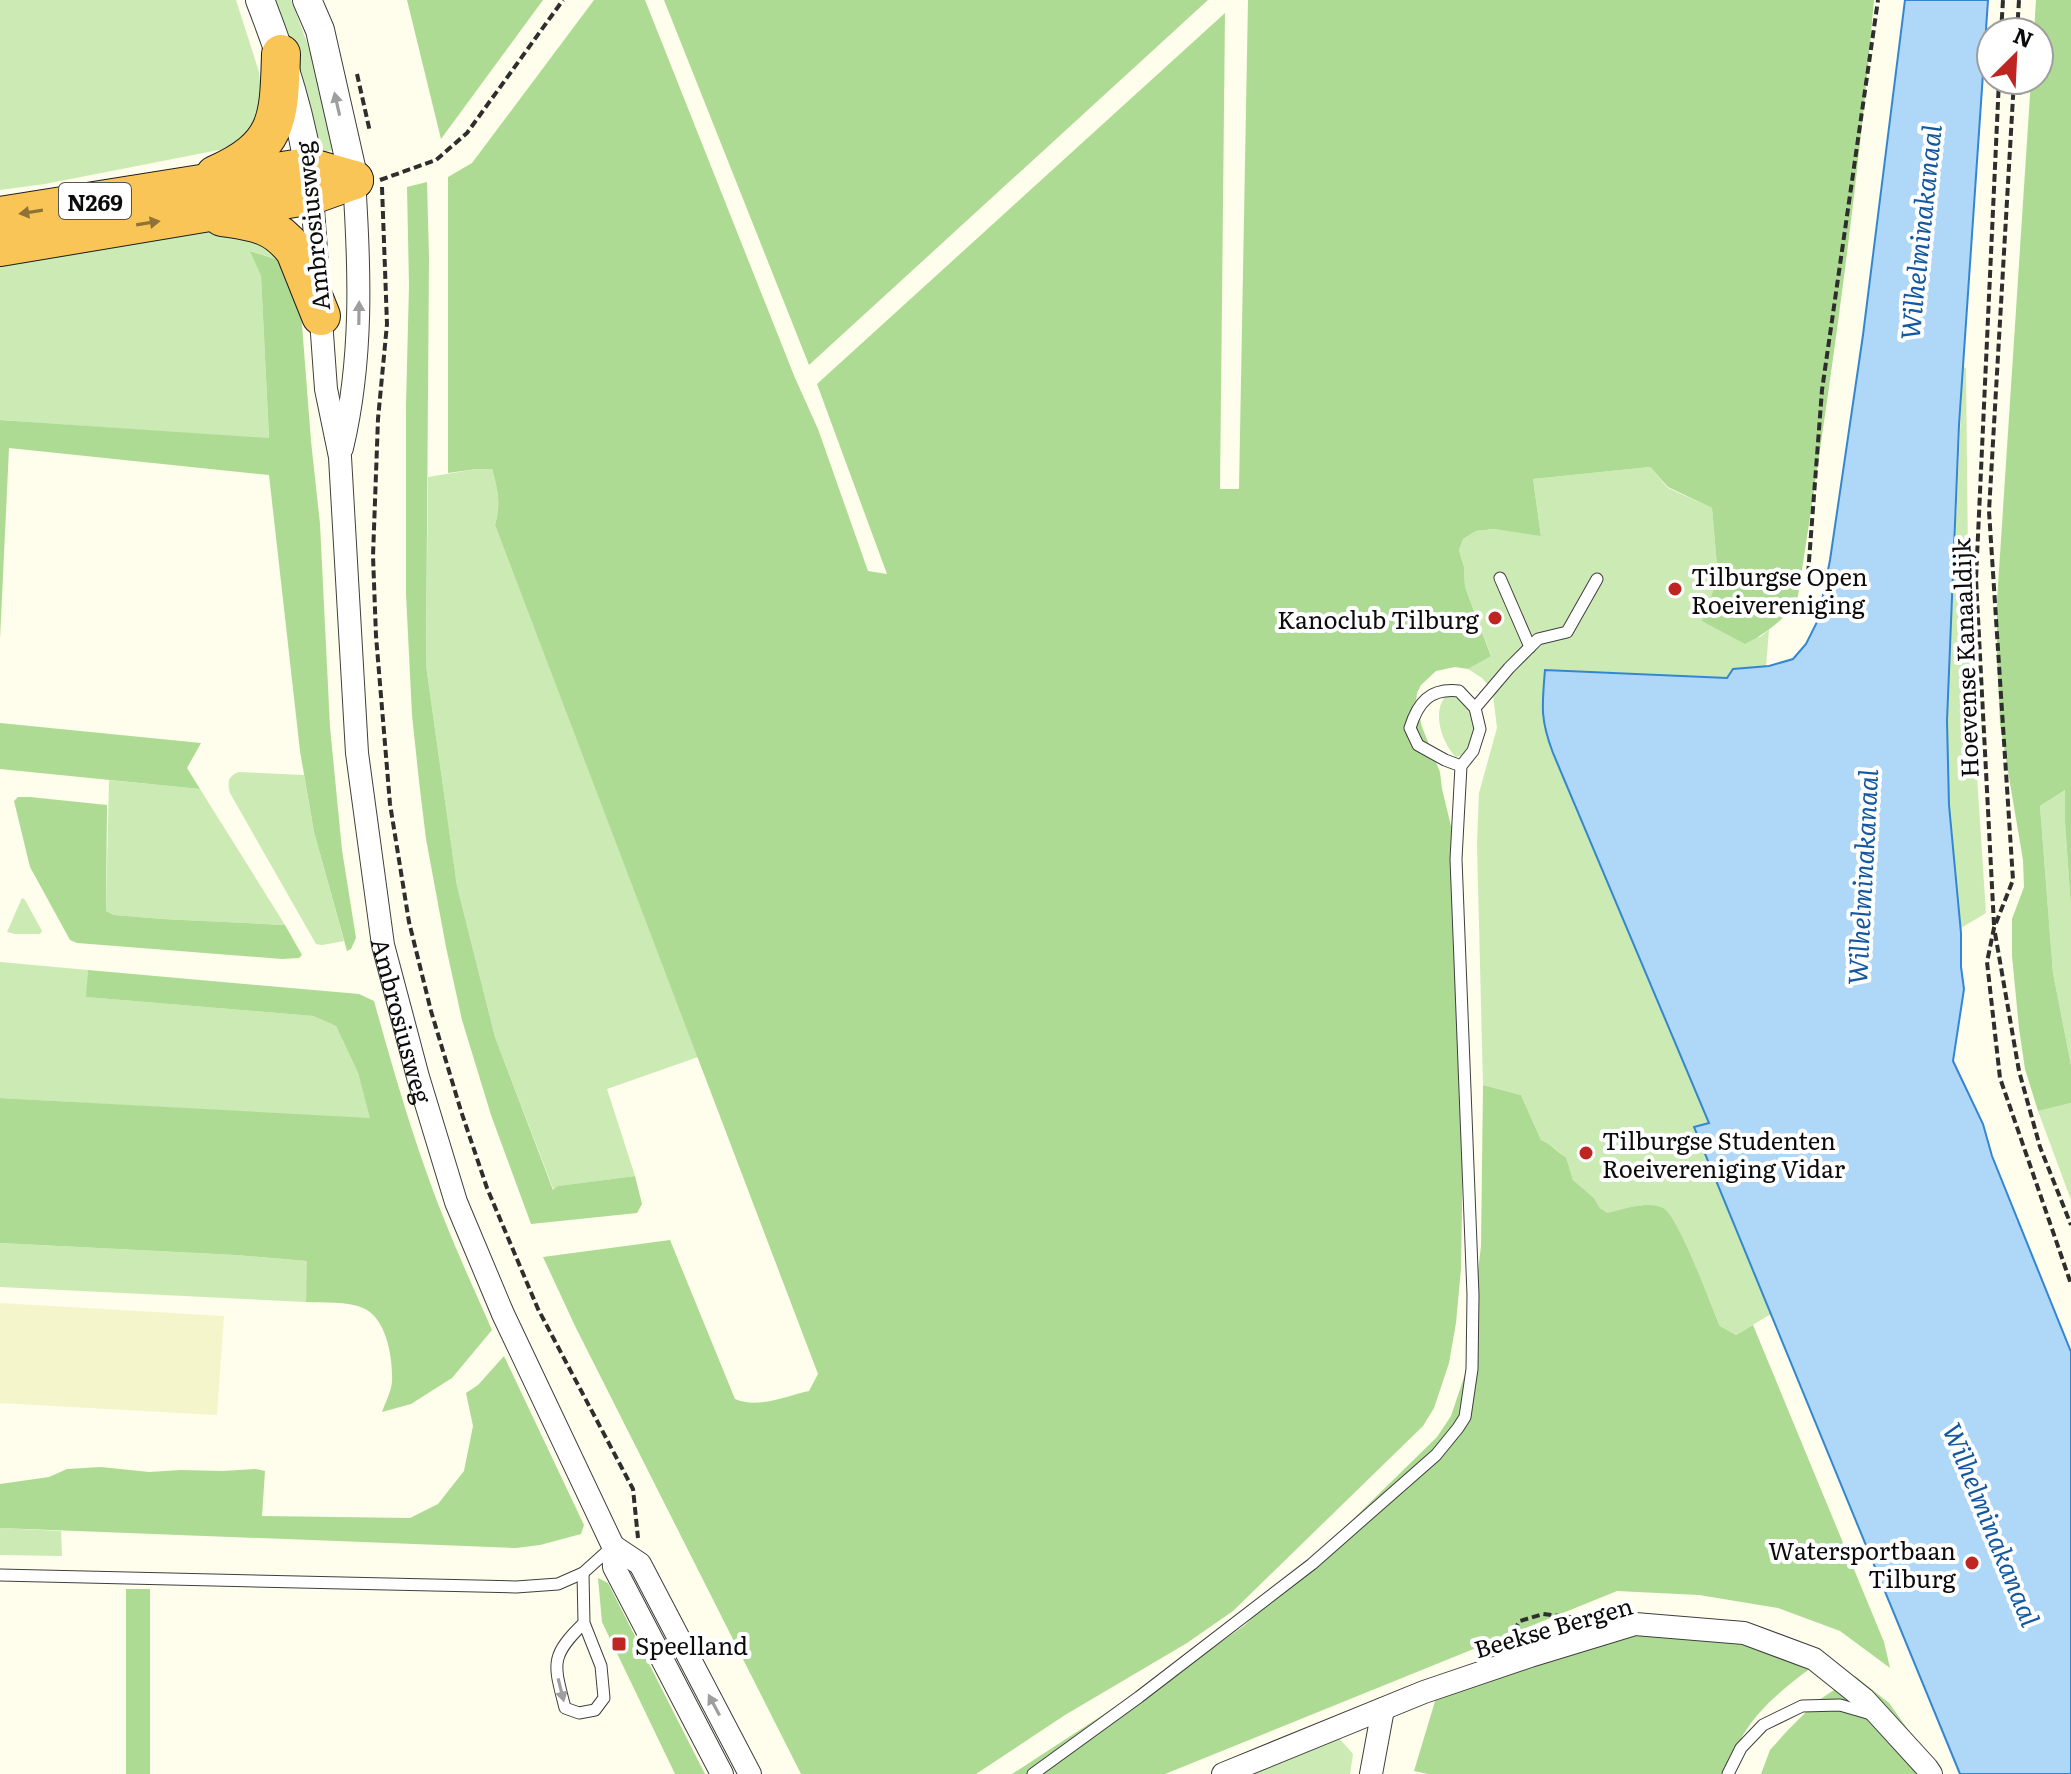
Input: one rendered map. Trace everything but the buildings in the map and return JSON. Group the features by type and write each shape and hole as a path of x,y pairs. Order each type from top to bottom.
{"highway":[{"name":"N269","path":"195,200 257,151 272,130 280,97 281,54"},
{"path":"310,181 371,176"},
{"name":"N269","path":"0,247 195,200 310,181"},
{"name":"N269","path":"0,216 195,200 277,231 295,251 321,316"}],"street":[{"name":"Ambrosiusweg","path":"260,0 281,54 310,181 326,389 340,457 357,753 383,945 456,1202 503,1314 613,1546 614,1567 722,1774"},
{"name":"Ambrosiusweg","path":"307,0 371,176 359,246 359,320 354,390 340,457"},
{"path":"613,1546 640,1564 750,1774"},
{"name":"Beekse Bergen","path":"1223,1774 1424,1692 1635,1624 1744,1633 1814,1659 1864,1699 1931,1774"},
{"path":"1371,1774 1383,1709"}],"lane":[{"path":"1500,578 1530,647"},
{"path":"1475,708 1538,639 1567,632 1597,579"},
{"path":"1033,1774 1312,1564 1436,1455 1465,1417 1472,1369 1473,1295 1456,859 1461,766 1473,751 1480,729 1475,708 1459,691 1442,689 1415,711 1410,728 1418,745 1461,766"},
{"path":"0,1575 516,1587 558,1584 583,1573 613,1546"},
{"path":"583,1573 584,1623 601,1666 604,1698 595,1710 579,1713 565,1708 555,1667 566,1641 584,1623"},
{"path":"1728,1774 1741,1748 1763,1725 1802,1706 1840,1705 1880,1717"}],"path":[{"path":"563,0 467,133 436,160 371,176 387,324 378,419 373,556 376,622 390,804 409,922 431,1011 487,1188 538,1309 633,1489 640,1564"},
{"path":"1808,574 1822,390 1878,0"},
{"path":"355,66 373,144"},
{"name":"Hoevense Kanaaldijk","path":"1998,96 1976,579 1994,928 2019,1071 2040,1147 2071,1225"},
{"path":"2013,96 1989,511 2013,880 1994,928 1987,962 2000,1078 2071,1284"}],"green space":[{"path":"0,0 236,0 259,72 263,111 239,146 0,190"},
{"path":"271,0 291,0 311,53 334,141 333,150 320,150"},
{"path":"407,0 543,0 441,139"},
{"path":"594,0 645,0 818,429 868,571 887,574 817,384 1225,13 1220,489 1239,489 1248,0 1874,0 1841,302 1797,602 1774,626 1745,644 1702,621 1718,578 1712,508 1668,487 1650,467 1533,479 1541,536 1494,529 1476,531 1463,539 1459,550 1465,587 1491,656 1468,669 1455,667 1436,671 1421,685 1416,702 1422,727 1440,772 1459,859 1464,1084 1461,1269 1449,1363 1434,1408 1423,1426 1233,1611 976,1774 801,1774 543,1257 670,1240 735,1399 753,1403 809,1391 818,1374 495,525 498,497 492,469 448,473 448,177 472,163"},
{"path":"664,0 1208,0 809,365"},
{"path":"2036,0 2071,0 2071,909 2065,790 2040,806 2053,973 2071,1065 2071,1103 2038,1111 2025,1069 2012,956 2012,919 2024,887 2023,860 2000,724 1997,658 1997,601 2030,96 2055,96 2055,16 2035,16"},
{"path":"427,182 426,665 457,886 495,1037 553,1190 558,1186 635,1176 642,1204 637,1213 531,1224 491,1115 462,1020 446,947 426,839 419,781 412,715 406,594 407,187"},
{"path":"239,226 295,265 251,251 261,276 269,439 0,420 0,263"},
{"path":"250,251 295,265 300,299 320,524 330,727 342,850 356,938 347,951 314,832 300,751 269,475 9,448 0,639 0,420 269,438 261,276"},
{"path":"1963,367 1966,368 1969,656 1986,913 1961,928 1949,805 1947,721"},
{"path":"1650,467 1668,488 1712,508 1718,578 1703,621 1760,637 1769,630 1766,666 1733,669 1728,678 1545,670 1553,753 1777,1285 1776,1311 1736,1335 1720,1326 1694,1264 1642,1205 1607,1214 1573,1180 1566,1157 1541,1140 1521,1095 1483,1085 1477,844 1479,793 1497,728 1489,686 1468,669 1491,655 1465,587 1459,550 1463,539 1476,531 1494,529 1541,535 1533,479"},
{"path":"492,469 498,497 495,525 698,1057 607,1089 635,1176 559,1186 554,1191 495,1037 457,886 426,665 428,477"},
{"path":"1451,692 1477,703 1480,710 1480,727 1474,743 1456,757 1442,734 1439,715 1444,698"},
{"path":"0,723 201,743 187,768 200,789 0,769"},
{"path":"239,772 304,775 314,832 344,941 316,944 230,793 229,780"},
{"path":"109,780 200,789 285,925 163,919 114,915 106,911"},
{"path":"2065,790 2071,909 2071,1065 2053,973 2040,806"},
{"path":"18,797 107,805 106,911 114,915 163,919 285,925 302,955 282,959 70,940 30,867 14,801"},
{"path":"22,898 42,931 40,934 7,932"},
{"path":"0,962 88,970 87,997 313,1016 336,1026 358,1073 371,1119 0,1098"},
{"path":"88,970 359,994 374,1001 433,1191 492,1330 452,1378 411,1404 382,1412 392,1382 390,1351 383,1330 371,1313 363,1308 343,1303 306,1302 307,1261 0,1243 0,1098 370,1118 358,1073 336,1026 313,1016 86,997"},
{"path":"1483,1085 1521,1095 1541,1140 1566,1157 1573,1180 1607,1213 1642,1205 1663,1208 1685,1243 1720,1326 1736,1335 1753,1325 1884,1642 1890,1668 1840,1631 1778,1608 1699,1595 1617,1591 1165,1774 1012,1774 1115,1707 1186,1667 1245,1625 1437,1437 1451,1416 1466,1371 1481,1246"},
{"path":"2071,1103 2071,1200 2038,1111"},
{"path":"0,1243 308,1261 306,1302 0,1287"},
{"path":"0,1303 224,1316 217,1415 0,1403"},
{"path":"504,1356 584,1525 581,1534 516,1548 0,1528 0,1484 49,1477 67,1469 101,1467 149,1472 256,1469 265,1471 262,1516 410,1518 438,1504 464,1471 473,1426 466,1393 478,1385"},
{"path":"0,1528 61,1531 62,1556 0,1555"},
{"path":"598,1578 608,1583 705,1774 675,1774 602,1622"},
{"path":"126,1589 150,1589 150,1774 126,1774"},
{"path":"1656,1631 1711,1632 1823,1659 1778,1694 1752,1722 1734,1755 1730,1774 1428,1774 1414,1771 1436,1698 1588,1642"},
{"path":"1855,1676 1889,1703 1920,1746 1932,1774 1761,1774 1770,1750 1788,1730 1816,1702"},
{"path":"1339,1738 1353,1754 1350,1774 1251,1774"}],"water":[{"name":"Wilhelminakanaal","path":"1905,0 1988,0 1987,16 1975,16 1975,96 1981,96 1959,425 1947,721 1949,805 1964,989 1953,1061 1983,1124 1992,1156 2071,1352 2071,1774 1960,1774 1694,1127 1709,1123 1553,753 1543,712 1545,670 1727,678 1733,669 1769,666 1793,659 1806,644 1818,620 1830,560 1863,335"}],"place":[{"name":"Tilburgse Open Roeivereniging","path":"1675,589"},
{"name":"Kanoclub Tilburg","path":"1495,618"},
{"name":"Tilburgse Studenten Roeivereniging Vidar","path":"1586,1153"},
{"name":"Watersportbaan Tilburg","path":"1972,1563"},
{"name":"Speelland","path":"619,1644"}]}
